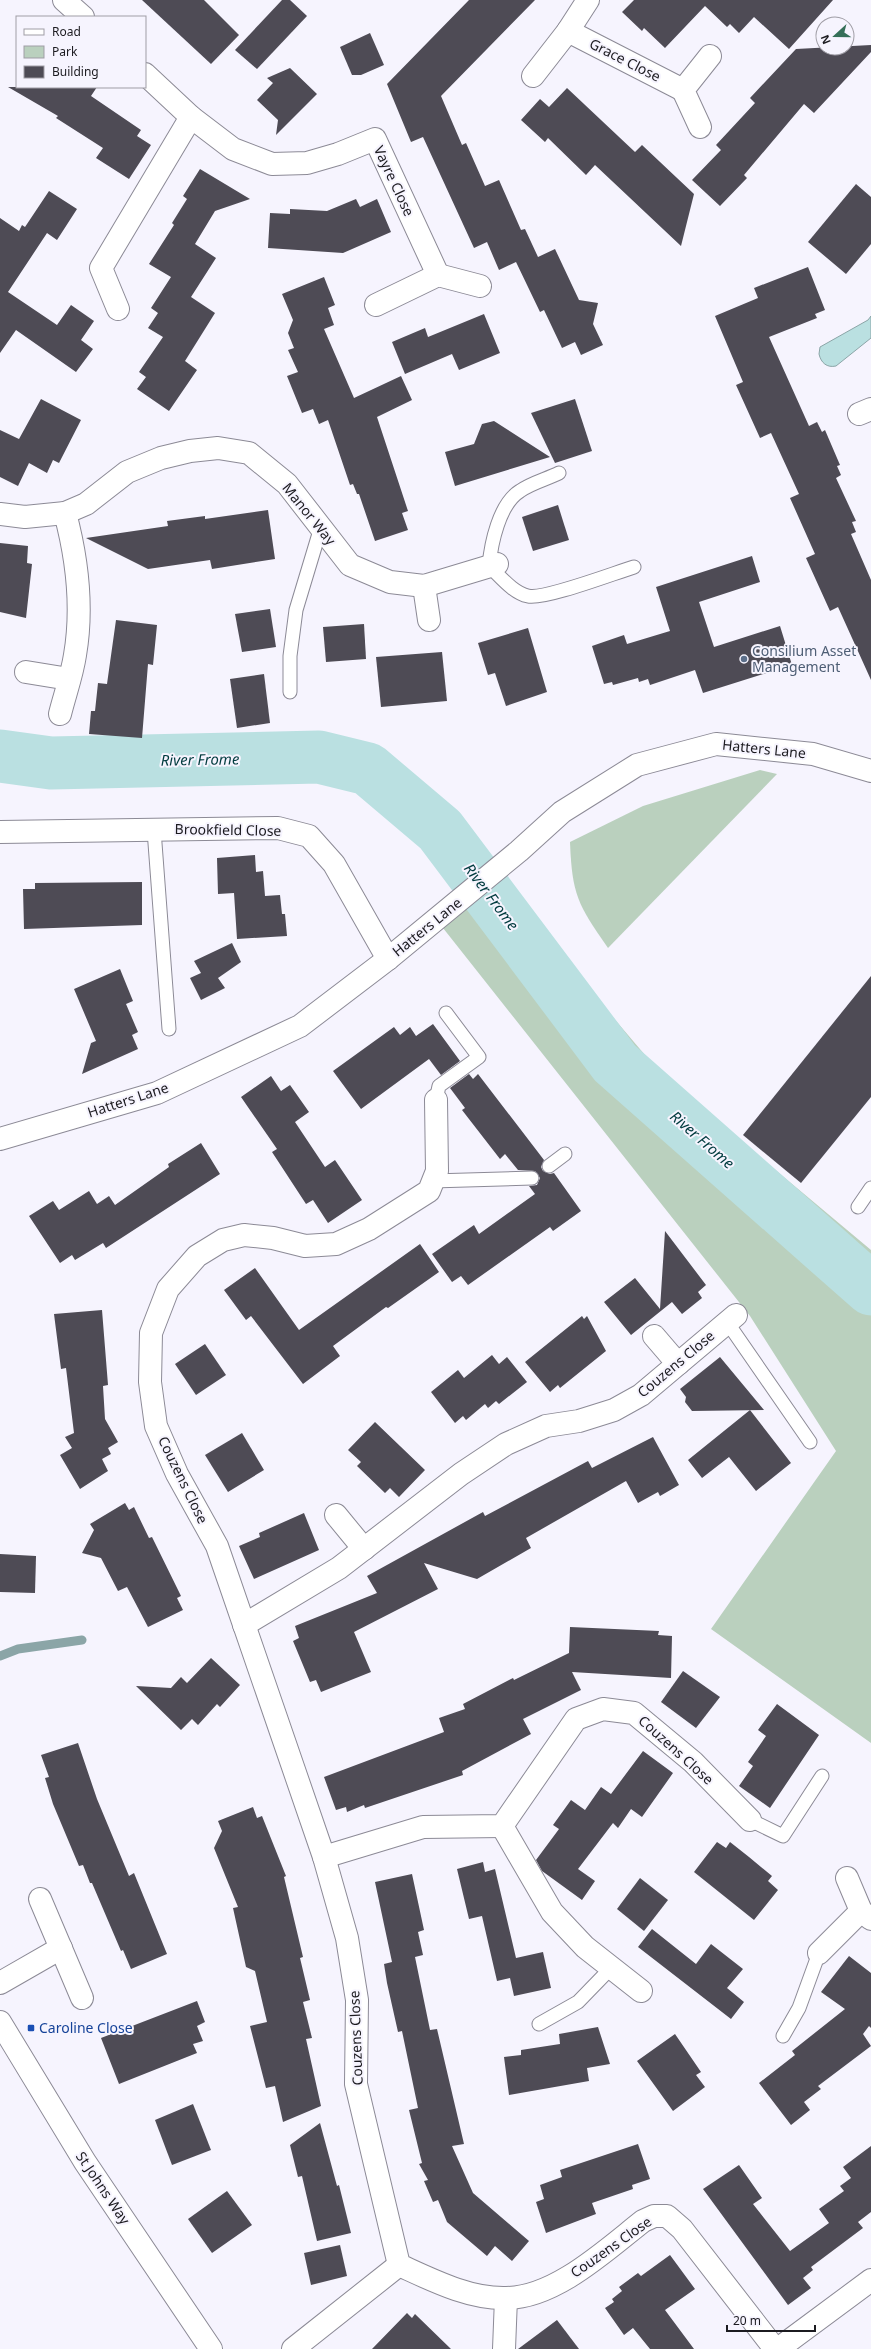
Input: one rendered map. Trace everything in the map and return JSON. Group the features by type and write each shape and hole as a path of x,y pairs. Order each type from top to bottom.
{"street":[{"path":"64,0 82,16"},
{"path":"533,76 568,31 588,0"},
{"name":"Grace Close","path":"568,31 683,90"},
{"path":"700,127 683,90 710,56"},
{"name":"Vayre Close","path":"146,75 191,117 233,149 272,164 307,163 338,154 375,139 438,275"},
{"path":"118,309 101,268 191,117"},
{"path":"376,306 438,275 480,286"},
{"name":"Manor Way","path":"0,514 25,518 65,513 86,504 127,472 161,458 190,451 218,448 249,453 287,484 350,565 390,582 424,586 493,565"},
{"path":"60,714 75,654 78,599 73,545 65,513"},
{"path":"424,586 429,620"},
{"path":"26,672 69,679"},
{"name":"Hatters Lane","path":"0,1139 157,1093 300,1026 388,959 500,865 519,851 562,812 637,765 716,744 813,754 871,770"},
{"name":"Brookfield Close","path":"0,832 278,828 310,836 334,864 388,959"},
{"name":"Couzens Close","path":"436,1100 437,1171 429,1191 368,1229 336,1244 305,1246 274,1238 244,1235 223,1240 197,1256 168,1289 151,1333 150,1382 156,1426 177,1474 217,1546 324,1858 347,1938 357,2000 356,2084 399,2265 445,2285 473,2294 506,2298 540,2291 574,2276 643,2221 654,2216 667,2216 682,2229 775,2349"},
{"name":"Couzens Close","path":"244,1625 339,1568 461,1474 506,1444 546,1426 579,1421 614,1410 642,1395 731,1318"},
{"path":"654,1336 678,1364"},
{"path":"336,1515 364,1549"},
{"name":"Couzens Close","path":"502,1826 576,1719 603,1709 634,1713 693,1762 750,1820"},
{"path":"324,1858 423,1827 502,1826 552,1912 585,1947 641,1991"},
{"path":"818,1954 866,1915 847,1878"},
{"path":"40,1899 82,1998"},
{"path":"0,1983 61,1948"},
{"name":"St Johns Way","path":"0,2022 85,2162 211,2349"},
{"path":"293,2349 399,2265"},
{"path":"778,2349 871,2280"},
{"path":"504,2349 506,2298"}],"lane":[{"path":"559,473 519,491 502,512 491,544 493,565 509,585 528,596 546,594 634,567"},
{"path":"290,692 290,656 296,610 321,527"},
{"path":"154,830 169,1029"},
{"path":"436,1100 439,1086 479,1057 446,1012"},
{"path":"549,1166 564,1154"},
{"path":"432,1181 532,1178"},
{"path":"858,1207 871,1188"},
{"path":"731,1318 810,1442"},
{"path":"750,1820 783,1836 822,1776"},
{"path":"783,2036 799,2008 818,1954"},
{"path":"538,2024 578,2002 611,1968"}],"green space":[{"path":"760,770 777,774 608,948 583,910 578,899 573,875 570,842 643,806"},
{"path":"498,882 662,1075 871,1250 871,1743 711,1629 836,1451 750,1316 443,928"}],"shaded area":[{"path":"871,316 871,338 836,366 827,365 821,360 819,354 820,347 868,320"}],"building":[{"path":"142,0 204,0 239,35 211,64"},
{"path":"282,0 290,0 307,16 257,69 235,50"},
{"path":"469,0 535,0 441,96 462,145 466,143 485,186 499,180 521,230 525,229 538,257 555,249 579,300 598,303 593,324 603,345 581,355 575,342 562,348 544,310 540,312 516,262 499,270 487,242 474,248 423,137 411,142 387,84"},
{"path":"634,0 833,0 819,16 815,16 815,20 789,49 754,17 739,33 730,24 727,27 705,6 665,48 644,28 642,31 622,12"},
{"path":"370,33 384,65 361,75 352,75 340,47"},
{"path":"871,45 871,52 814,113 804,104 744,175 747,178 720,206 692,180 721,150 716,145 755,103 750,98 796,49 815,48 815,56 855,56 855,46"},
{"path":"290,68 317,94 276,135 278,120 257,100 273,83 267,78"},
{"path":"8,87 96,88 91,96 141,130 137,136 151,145 129,179 96,158 103,148 56,118 58,116"},
{"path":"567,88 635,152 642,145 694,194 681,246 595,165 586,175 548,138 545,142 521,120 540,99 549,107"},
{"path":"200,169 250,199 215,211 195,244 216,258 191,297 215,313 185,361 197,370 169,411 137,389 146,377 139,372 163,337 148,328 158,313 151,308 171,277 149,264 174,225 172,223 187,199 183,196"},
{"path":"856,184 871,197 871,244 846,274 808,242"},
{"path":"49,191 77,209 57,240 47,233 8,292 57,325 71,305 94,321 81,340 93,349 76,372 16,330 0,353 0,218 19,231 22,225 25,227"},
{"path":"356,199 360,207 377,199 391,232 343,253 268,248 270,213 290,214 290,209 327,211"},
{"path":"808,267 825,310 815,314 817,318 769,337 809,426 817,422 822,432 825,430 840,465 837,466 841,475 836,478 856,521 852,522 856,532 851,534 871,580 871,680 838,607 830,611 806,558 815,554 790,498 799,494 771,433 760,438 736,385 743,382 715,316 758,298 754,288"},
{"path":"324,277 335,305 328,308 334,325 324,329 354,398 401,376 412,400 377,417 408,511 402,513 408,530 375,541 359,494 357,494 353,484 350,485 328,420 319,424 313,409 302,413 287,376 298,372 288,350 294,348 288,333 293,320 282,294"},
{"path":"484,314 500,353 459,370 452,354 405,374 392,342 425,328 428,337"},
{"path":"41,399 81,420 59,463 53,460 47,473 29,463 18,486 0,477 0,430 19,439"},
{"path":"575,399 592,451 555,463 531,413"},
{"path":"494,421 550,457 455,486 445,452 474,444 482,424"},
{"path":"558,505 569,540 533,551 522,517"},
{"path":"268,510 275,559 212,569 210,560 148,569 86,538 168,526 167,521 205,516 205,519"},
{"path":"0,543 28,546 27,563 32,564 26,618 0,612"},
{"path":"752,556 760,582 699,602 714,647 780,626 792,665 703,693 695,670 650,685 648,679 639,682 638,678 613,685 612,682 604,684 592,646 624,635 627,644 670,631 656,587"},
{"path":"270,609 276,647 242,652 235,614"},
{"path":"116,620 157,625 153,665 148,664 142,738 89,734 91,711 95,711 98,683 107,684"},
{"path":"364,624 366,659 326,662 323,627"},
{"path":"528,628 547,692 506,706 495,673 488,675 478,643"},
{"path":"442,652 447,701 381,707 376,657"},
{"path":"264,674 270,723 237,728 230,679"},
{"path":"255,855 256,872 263,871 265,896 280,895 282,914 285,914 287,936 237,939 234,893 218,894 217,858"},
{"path":"142,882 142,925 24,929 23,889 35,889 35,883"},
{"path":"232,943 241,962 218,978 225,988 201,1000 190,978 201,973 194,961"},
{"path":"120,969 133,1001 126,1004 138,1032 132,1035 138,1049 82,1074 91,1043 96,1041 74,989"},
{"path":"871,976 871,1097 801,1183 743,1135"},
{"path":"433,1024 460,1061 441,1075 429,1059 361,1109 333,1071 394,1027 400,1035 410,1027 416,1036"},
{"path":"469,1074 473,1079 478,1074 544,1160 541,1167 543,1171 550,1174 554,1173 581,1211 553,1231 550,1227 468,1285 461,1276 452,1282 432,1254 474,1225 479,1234 535,1194 529,1186 537,1185 540,1178 535,1171 518,1170 505,1154 500,1159 462,1110 465,1108 450,1088"},
{"path":"271,1076 281,1091 290,1085 309,1112 295,1122 325,1167 335,1160 362,1200 328,1223 313,1200 306,1204 272,1152 277,1149 241,1097"},
{"path":"201,1143 220,1174 106,1248 103,1243 75,1260 72,1255 60,1263 29,1216 53,1201 59,1210 89,1191 97,1204 109,1196 115,1205 169,1167 168,1164"},
{"path":"665,1231 706,1285 698,1292 702,1298 682,1314 672,1302 631,1335 604,1302 635,1278 660,1309"},
{"path":"420,1244 439,1272 388,1308 386,1307 333,1346 340,1356 303,1384 251,1316 246,1320 224,1290 255,1268 299,1330"},
{"path":"102,1310 108,1385 103,1386 105,1419 118,1442 108,1448 111,1454 102,1459 108,1471 80,1489 60,1455 72,1448 65,1437 74,1433 66,1368 61,1369 54,1314"},
{"path":"582,1316 584,1319 587,1316 606,1351 560,1388 558,1385 550,1392 525,1362"},
{"path":"205,1344 226,1375 196,1395 175,1364"},
{"path":"492,1355 499,1364 507,1357 527,1382 499,1404 496,1401 488,1408 485,1404 466,1420 463,1416 455,1423 431,1392 458,1370 464,1378"},
{"path":"720,1357 764,1410 692,1411 685,1402 686,1397 680,1389"},
{"path":"750,1410 791,1463 756,1491 729,1457 702,1478 688,1460"},
{"path":"375,1422 425,1470 399,1497 390,1488 385,1493 357,1466 361,1462 348,1450"},
{"path":"242,1433 264,1470 228,1492 205,1455"},
{"path":"653,1437 679,1485 660,1496 658,1492 638,1503 626,1481 526,1538 531,1548 477,1579 424,1563 438,1589 354,1632 371,1672 321,1692 316,1680 310,1682 293,1641 299,1638 295,1626 377,1593 367,1576 483,1512 485,1516 588,1461 592,1468"},
{"path":"125,1503 129,1510 134,1507 149,1538 152,1537 181,1596 177,1598 183,1610 148,1627 127,1587 118,1591 101,1558 82,1553 94,1530 90,1524"},
{"path":"304,1513 319,1550 254,1579 239,1546 260,1537 259,1533"},
{"path":"0,1554 36,1556 35,1593 0,1592"},
{"path":"570,1627 659,1631 658,1635 672,1636 671,1678 572,1672 581,1690 523,1719 531,1734 462,1771 463,1775 365,1808 364,1805 347,1812 346,1807 336,1810 324,1777 444,1732 439,1718 465,1709 463,1704 513,1678 514,1680 569,1653"},
{"path":"211,1658 240,1685 220,1707 217,1704 198,1725 192,1719 181,1730 136,1686 171,1688 181,1677 187,1683"},
{"path":"683,1671 720,1697 696,1728 661,1702"},
{"path":"777,1704 819,1735 770,1808 739,1786 753,1766 748,1762 766,1736 758,1730"},
{"path":"78,1743 97,1799 129,1876 134,1873 167,1954 131,1969 123,1950 121,1951 83,1865 79,1866 53,1804 45,1778 49,1777 41,1755"},
{"path":"643,1751 673,1773 642,1817 631,1809 618,1828 613,1823 578,1869 595,1881 582,1900 542,1871 536,1860 559,1829 553,1825 571,1800 585,1810 601,1787 611,1794"},
{"path":"253,1807 257,1818 262,1816 286,1876 284,1877 303,1957 300,1958 310,2000 303,2002 312,2038 306,2039 321,2106 283,2122 275,2086 266,2088 250,2026 267,2022 255,1971 246,1967 233,1908 238,1907 214,1848 222,1831 218,1821"},
{"path":"717,1842 726,1848 730,1842 772,1876 768,1881 778,1890 754,1920 694,1872"},
{"path":"483,1862 485,1872 495,1869 516,1958 543,1952 551,1988 514,1996 510,1978 497,1981 482,1916 469,1919 457,1869"},
{"path":"412,1874 424,1930 418,1932 423,1955 415,1957 430,2030 437,2029 464,2144 452,2146 473,2193 529,2241 512,2261 495,2246 487,2256 447,2222 438,2200 433,2202 424,2181 428,2180 419,2164 422,2163 409,2110 418,2108 402,2031 398,2032 387,1983 384,1964 392,1962 375,1882"},
{"path":"640,1878 668,1900 644,1931 617,1909"},
{"path":"652,1929 696,1964 711,1944 743,1969 727,1988 744,2002 731,2019 638,1947"},
{"path":"849,1956 871,1973 871,2028 869,2026 863,2034 871,2046 818,2086 821,2089 804,2102 810,2110 791,2125 759,2083 795,2055 792,2051 845,2009 821,1992"},
{"path":"197,2001 205,2022 197,2026 203,2041 193,2044 197,2053 119,2084 101,2038"},
{"path":"598,2027 610,2064 587,2068 589,2081 509,2095 504,2057 521,2055 521,2050 560,2044 559,2034"},
{"path":"675,2034 701,2072 696,2075 705,2087 673,2111 637,2061"},
{"path":"193,2104 211,2150 172,2165 155,2120"},
{"path":"320,2123 337,2186 339,2185 351,2233 317,2241 302,2176 298,2177 290,2145"},
{"path":"638,2144 650,2179 632,2185 633,2189 592,2203 596,2214 546,2233 536,2202 544,2199 540,2185 562,2177 560,2170"},
{"path":"871,2146 871,2212 858,2222 863,2228 811,2267 813,2270 803,2278 811,2288 788,2305 703,2189 739,2165 762,2198 753,2204 790,2251 829,2223 819,2209 844,2191 840,2186 851,2178 843,2167"},
{"path":"227,2191 252,2225 212,2253 188,2219"},
{"path":"340,2245 347,2276 311,2285 304,2253"},
{"path":"670,2255 695,2289 665,2310 694,2349 650,2349 633,2328 624,2335 605,2308 614,2302 612,2299 622,2291 619,2287 638,2273 641,2276"},
{"path":"407,2313 412,2318 415,2314 451,2349 372,2349"},
{"path":"557,2320 579,2349 518,2349"}],"waterway":[{"name":"River Frome","path":"0,756 51,763 319,757 368,769 440,830 615,1063 871,1289"},
{"path":"0,1656 18,1649 82,1640"}],"place":[{"name":"Consilium Asset Management","path":"744,659"},
{"name":"Caroline Close","path":"31,2028"}]}
